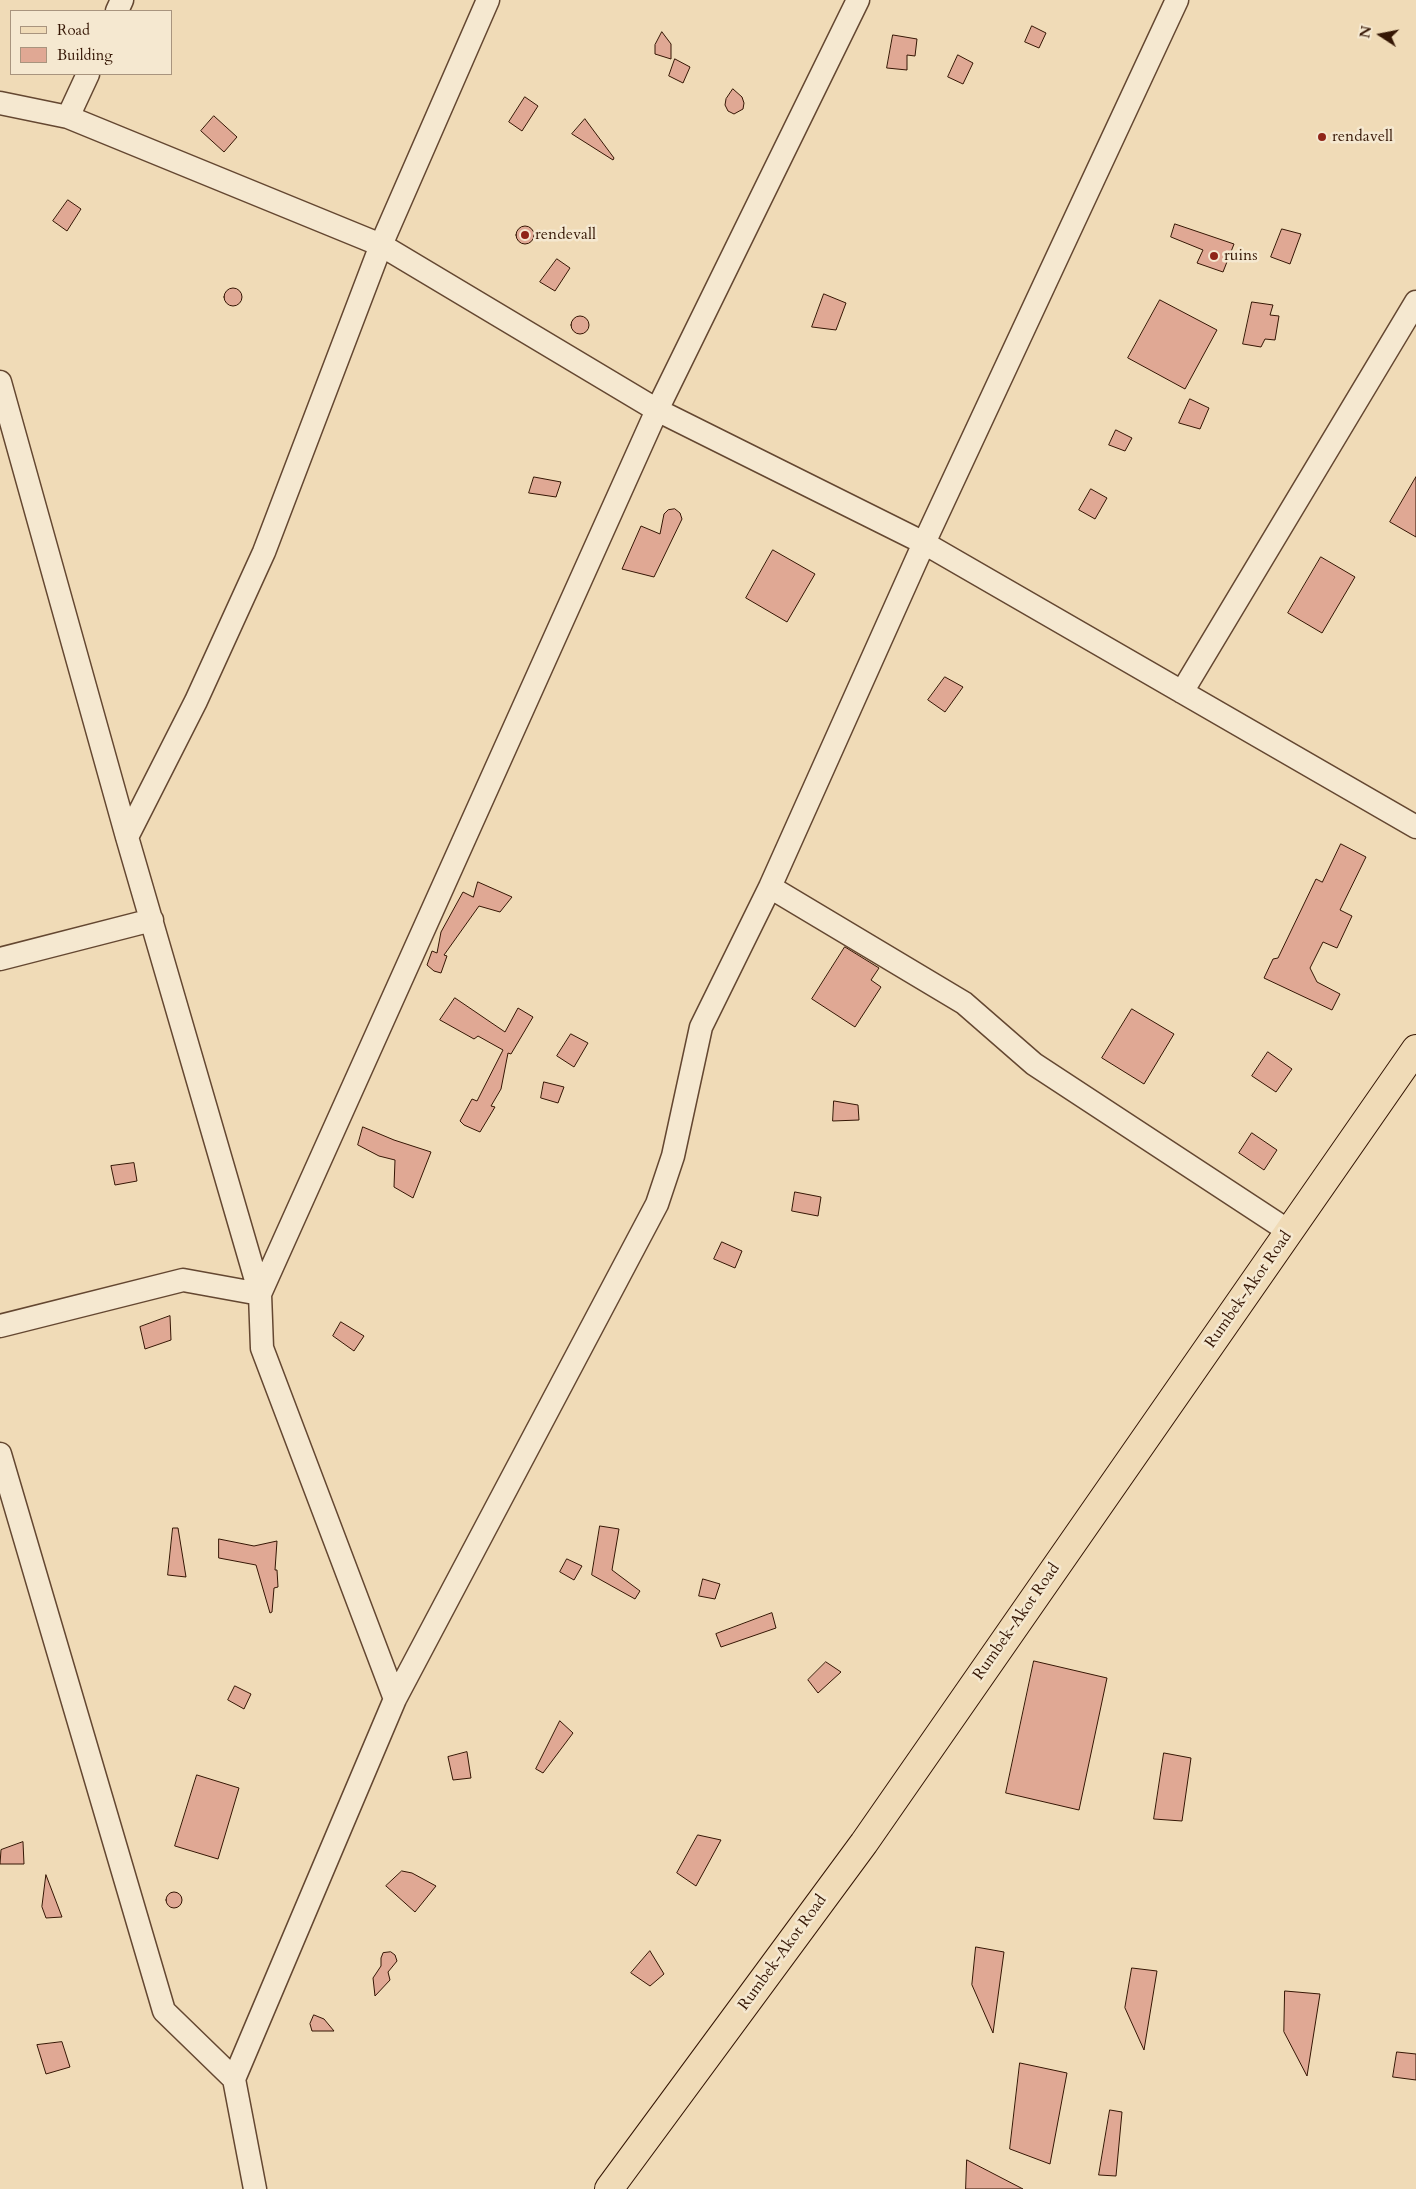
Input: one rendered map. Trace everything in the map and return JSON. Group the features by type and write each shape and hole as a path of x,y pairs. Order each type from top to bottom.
{"main road":[{"name":"Rumbek-Akot Road","path":"609,2189 864,1843 1416,1049"}],"street":[{"path":"128,837 196,701 264,552 381,245 488,0"},
{"path":"260,1294 657,410 858,0"},
{"path":"255,2189 234,2079 396,1698 657,1204 673,1156 701,1026 770,887 924,543 1177,0"},
{"path":"68,117 88,75"},
{"path":"0,103 68,117 381,245 657,410 924,543 1416,827"},
{"path":"1182,692 1416,302"},
{"path":"0,382 128,837 260,1294 262,1348 396,1698"},
{"path":"770,887 964,1003 1034,1064 1290,1232"},
{"path":"0,959 152,920"},
{"path":"0,1326 183,1280 260,1294"},
{"path":"0,1454 164,2011 234,2079"}],"building":[{"path":"1032,26 1046,33 1039,48 1025,42"},
{"path":"662,32 671,44 671,59 655,54 655,45"},
{"path":"893,35 917,39 915,56 907,55 907,70 887,68"},
{"path":"958,55 973,63 963,84 948,77"},
{"path":"675,59 690,67 683,83 669,76"},
{"path":"733,89 742,97 744,103 743,109 734,114 728,111 725,105 726,99"},
{"path":"525,97 538,106 522,131 509,122"},
{"path":"214,116 237,137 224,152 201,131"},
{"path":"585,119 614,158 613,160 572,134"},
{"path":"68,200 81,209 67,231 53,221"},
{"name":"ruins","path":"1175,224 1234,244 1223,272 1197,263 1203,250 1171,237"},
{"name":"rendevall","path":"525,226 531,229 534,235 531,241 525,244 519,241 516,235 519,229"},
{"path":"1282,229 1301,234 1290,264 1271,257"},
{"path":"557,259 570,268 555,291 540,282"},
{"path":"229,288 237,288 242,293 240,304 229,306 224,301 224,293"},
{"path":"824,294 846,303 836,330 812,327"},
{"path":"1160,300 1217,330 1185,389 1128,358"},
{"path":"1252,302 1273,305 1270,315 1279,316 1275,340 1265,339 1261,347 1243,344"},
{"path":"580,316 586,319 589,325 586,331 580,334 574,331 571,325 574,319"},
{"path":"1190,399 1209,408 1200,429 1179,423"},
{"path":"1116,430 1132,438 1125,451 1109,445"},
{"path":"534,477 561,482 556,497 529,493"},
{"path":"1416,477 1416,537 1390,522"},
{"path":"1091,489 1107,498 1095,519 1079,510"},
{"path":"675,509 680,513 682,519 654,577 622,569 641,526 660,534 664,514 668,510"},
{"path":"773,550 815,574 787,622 746,598"},
{"path":"1321,557 1355,577 1322,633 1288,613"},
{"path":"945,677 963,687 945,712 928,700"},
{"path":"1341,844 1366,857 1340,910 1352,916 1337,948 1323,942 1310,968 1317,982 1340,994 1332,1010 1264,978 1273,959 1278,958 1316,879 1322,882"},
{"path":"478,882 512,897 500,912 479,906 444,955 447,956 441,973 434,971 427,965 432,951 437,953 441,932 463,892 473,897"},
{"path":"845,947 879,968 871,980 881,987 855,1027 812,999"},
{"path":"455,998 505,1032 518,1008 533,1017 511,1054 508,1053 501,1089 491,1106 495,1107 480,1132 464,1125 460,1121 472,1099 477,1101 503,1050 478,1036 474,1039 440,1020"},
{"path":"1132,1009 1174,1034 1144,1084 1102,1058"},
{"path":"571,1034 588,1043 574,1067 557,1056"},
{"path":"1268,1052 1292,1069 1276,1092 1252,1076"},
{"path":"544,1082 564,1087 558,1103 541,1098"},
{"path":"834,1101 858,1105 859,1120 833,1121"},
{"path":"363,1127 394,1140 431,1152 413,1198 394,1187 395,1160 379,1156 358,1145"},
{"path":"1252,1133 1277,1150 1264,1170 1239,1153"},
{"path":"134,1163 137,1181 115,1185 111,1166"},
{"path":"795,1192 821,1197 818,1216 792,1211"},
{"path":"722,1242 742,1251 735,1268 714,1259"},
{"path":"170,1316 171,1340 145,1349 140,1327"},
{"path":"341,1322 364,1336 354,1351 333,1336"},
{"path":"600,1526 619,1529 612,1570 640,1591 635,1599 592,1575"},
{"path":"173,1528 178,1528 186,1577 168,1575"},
{"path":"219,1539 254,1546 277,1541 275,1570 277,1570 278,1587 274,1588 272,1612 270,1613 256,1565 219,1558"},
{"path":"567,1559 582,1566 574,1580 560,1572"},
{"path":"703,1579 720,1584 715,1599 699,1596"},
{"path":"772,1613 776,1628 721,1647 716,1634"},
{"path":"1034,1661 1107,1678 1079,1810 1006,1793"},
{"path":"826,1662 841,1672 818,1693 808,1680"},
{"path":"235,1686 251,1694 244,1709 228,1700"},
{"path":"560,1721 573,1733 543,1773 536,1769"},
{"path":"467,1752 471,1778 453,1780 448,1757"},
{"path":"1164,1753 1191,1758 1182,1821 1154,1819"},
{"path":"197,1775 239,1788 218,1859 175,1846"},
{"path":"698,1835 721,1840 696,1886 677,1873"},
{"path":"23,1842 24,1864 0,1864 1,1850"},
{"path":"402,1871 412,1873 436,1886 415,1912 386,1886"},
{"path":"46,1875 62,1917 46,1918 42,1907"},
{"path":"171,1892 177,1892 182,1897 180,1906 171,1908 166,1903 166,1897"},
{"path":"976,1947 1004,1952 993,2033 972,1985"},
{"path":"650,1951 664,1974 650,1986 631,1973"},
{"path":"391,1952 395,1955 397,1961 388,1972 390,1980 375,1996 373,1978 381,1966 383,1953"},
{"path":"1132,1968 1157,1971 1144,2050 1125,2008"},
{"path":"1285,1991 1320,1994 1307,2076 1284,2032"},
{"path":"314,2015 324,2019 334,2031 312,2031 310,2024"},
{"path":"62,2042 70,2067 46,2074 37,2045"},
{"path":"1397,2052 1416,2054 1416,2080 1393,2077"},
{"path":"1020,2063 1067,2073 1050,2164 1010,2149"},
{"path":"1110,2110 1122,2112 1116,2176 1099,2175"},
{"path":"967,2160 1023,2189 966,2189"}],"place":[{"name":"rendavell","path":"1322,137"},
{"name":"rendevall","path":"525,235"},
{"name":"ruins","path":"1214,256"}]}
